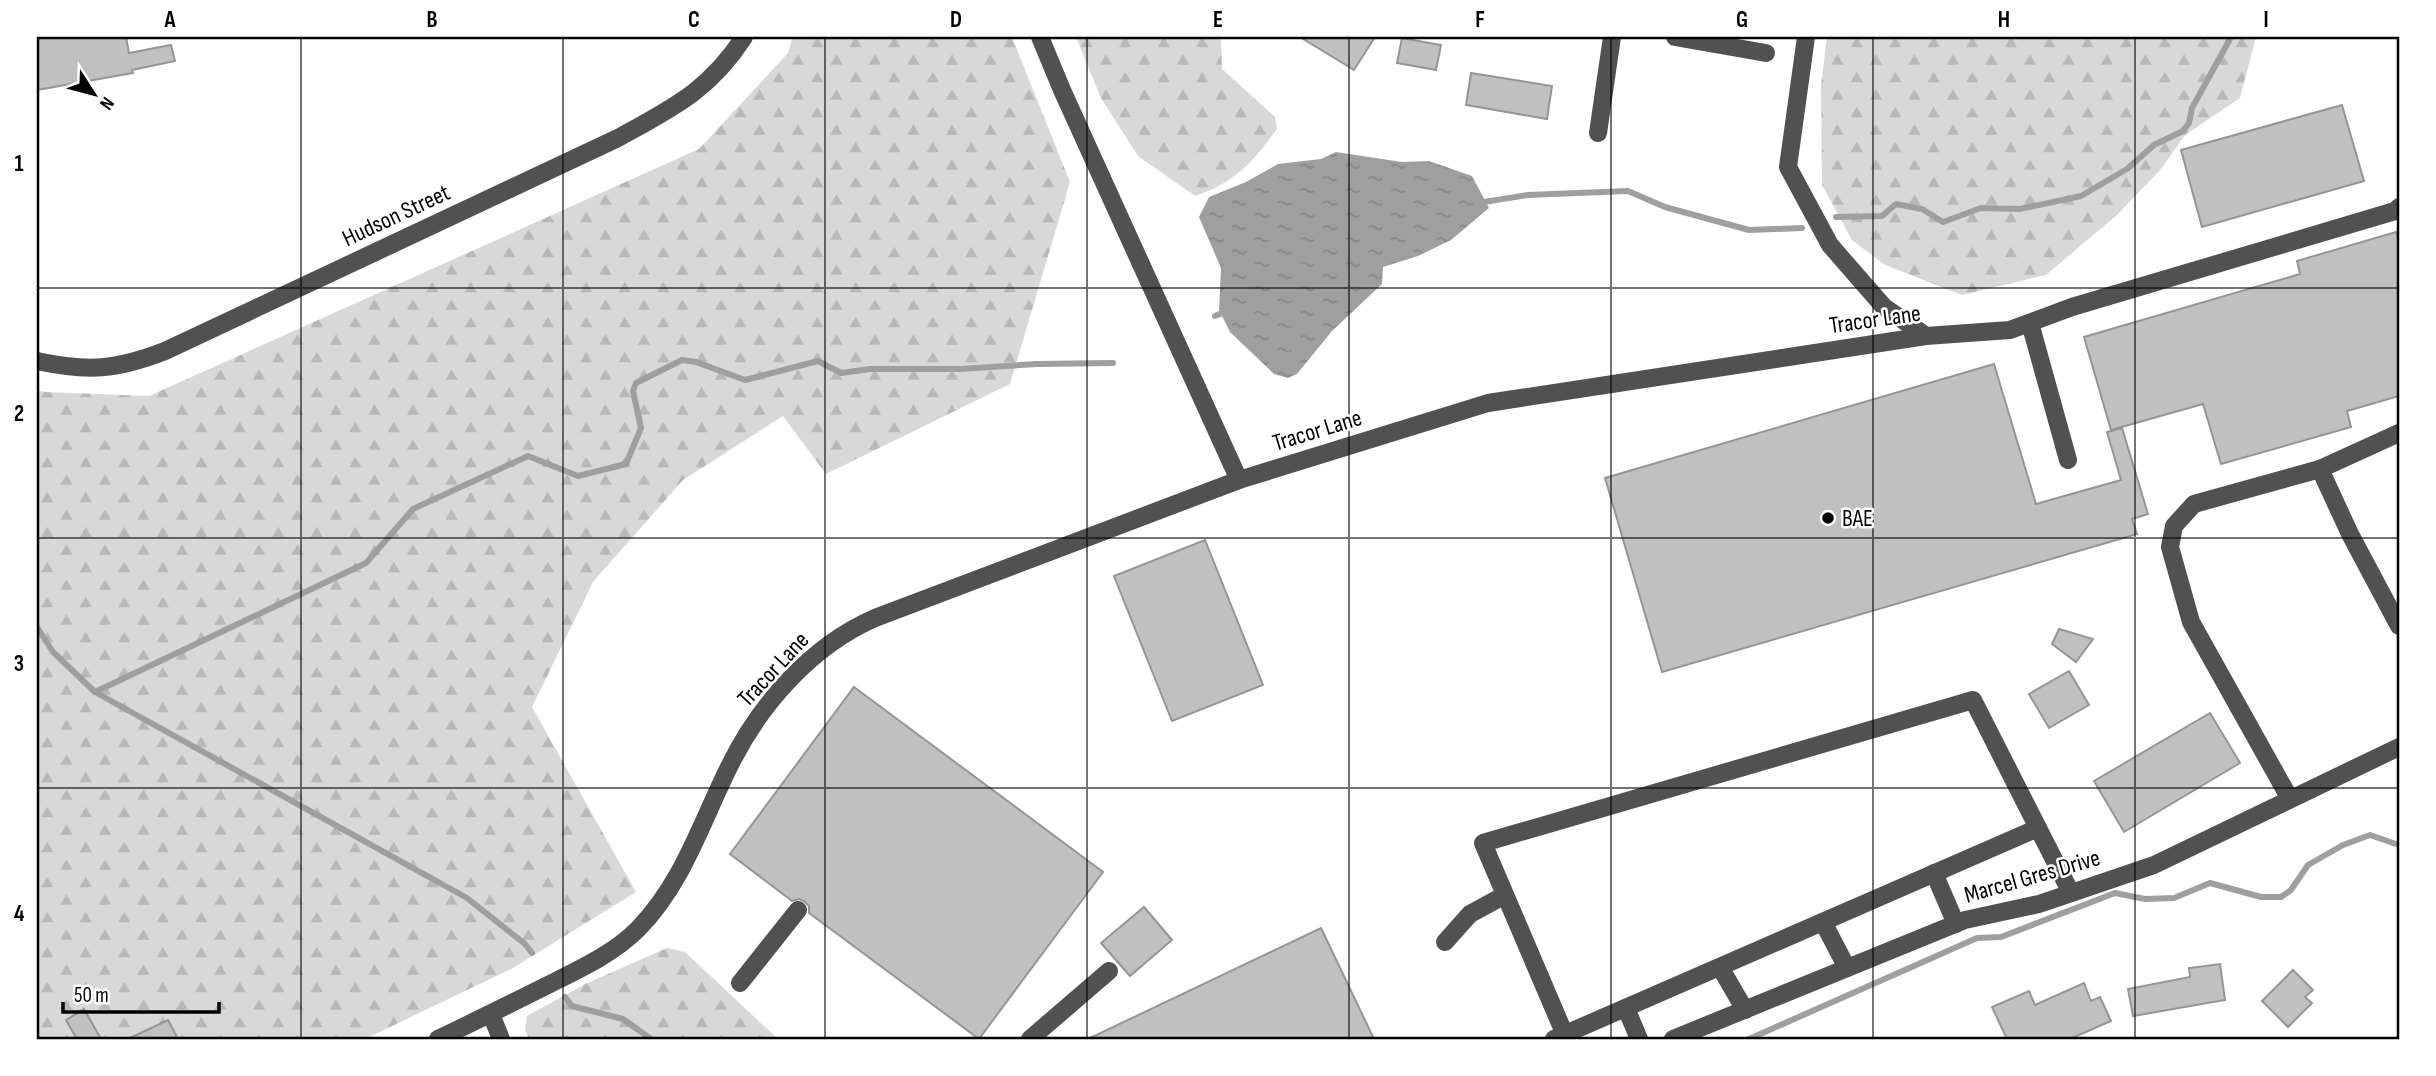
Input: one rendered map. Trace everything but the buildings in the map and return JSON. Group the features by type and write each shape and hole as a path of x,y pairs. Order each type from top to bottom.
{"street":[{"name":"Hudson Street","path":"37,361 72,369 104,368 136,362 165,351 618,138 686,100 715,75 744,37"},
{"path":"1040,37 1239,480"},
{"path":"1598,133 1612,37"},
{"path":"1675,37 1766,53"},
{"path":"1806,37 1788,167 1830,245 1884,307 1926,336"},
{"name":"Tracor Lane","path":"438,1039 601,958 637,930 666,896 684,867 729,766 752,726 776,694 801,668 831,644 855,627 875,618 1239,480 1488,403 1926,336 2010,330 2071,307 2399,208"},
{"path":"2030,323 2068,460"},
{"path":"2290,799 2191,622 2170,547 2174,526 2194,505 2320,469 2399,433"},
{"path":"2320,469 2350,534 2399,626"},
{"path":"2038,828 1559,1037 1483,843 1973,699 2071,893"},
{"name":"Marcel Gres Drive","path":"1673,1039 1956,924 2039,904 2154,865 2399,747"},
{"path":"1934,873 1956,924"},
{"path":"1445,942 1469,914 1505,895"},
{"path":"740,984 798,910"},
{"path":"1823,922 1847,968"},
{"path":"1720,967 1745,1010"},
{"path":"1030,1039 1109,971"},
{"path":"1626,1008 1639,1039"},
{"path":"491,1014 501,1039"}],"green space":[{"path":"793,37 1012,37 1070,182 1010,384 826,474 783,416 683,480 593,582 532,707 636,892 513,968 365,1039 37,1039 37,390 149,396 699,149 788,53"},
{"path":"1076,37 1221,37 1222,69 1275,117 1277,129 1242,170 1221,185 1195,196 1138,156 1101,98"},
{"path":"1827,37 2256,37 2240,98 2185,135 2161,169 2117,215 2046,275 1962,295 1885,265 1852,240 1822,185 1821,85"},
{"path":"667,948 685,952 778,1039 529,1039 525,1030 527,1016 585,984"}],"water":[{"path":"1336,152 1402,162 1429,161 1472,176 1489,208 1451,240 1418,256 1383,267 1382,284 1332,331 1297,374 1288,378 1274,374 1230,332 1219,310 1221,268 1199,217 1209,197 1246,182 1278,164 1321,159"}],"waterway":[{"path":"1836,217 1882,216 1896,204 1922,209 1943,222 1981,208 2020,209 2081,196 2127,169 2154,145 2183,131 2189,123 2192,108 2231,37"},
{"path":"1478,203 1528,195 1628,191 1665,207 1749,230 1802,228"},
{"path":"1215,316 1227,311"},
{"path":"95,692 366,563 413,509 528,456 578,476 626,464 641,428 633,391 636,383 682,360 696,362 745,380 818,361 841,373 870,369 960,369 1113,363"},
{"path":"37,627 53,652 95,692 467,898 525,944 532,953"},
{"path":"1749,1039 1977,938 2001,937 2115,893 2145,899 2174,898 2210,883 2261,897 2281,897 2291,890 2308,865 2343,845 2370,835 2399,845"},
{"path":"565,997 572,1006 623,1019 651,1039"}],"place":[{"name":"BAE","path":"1828,518"}]}
